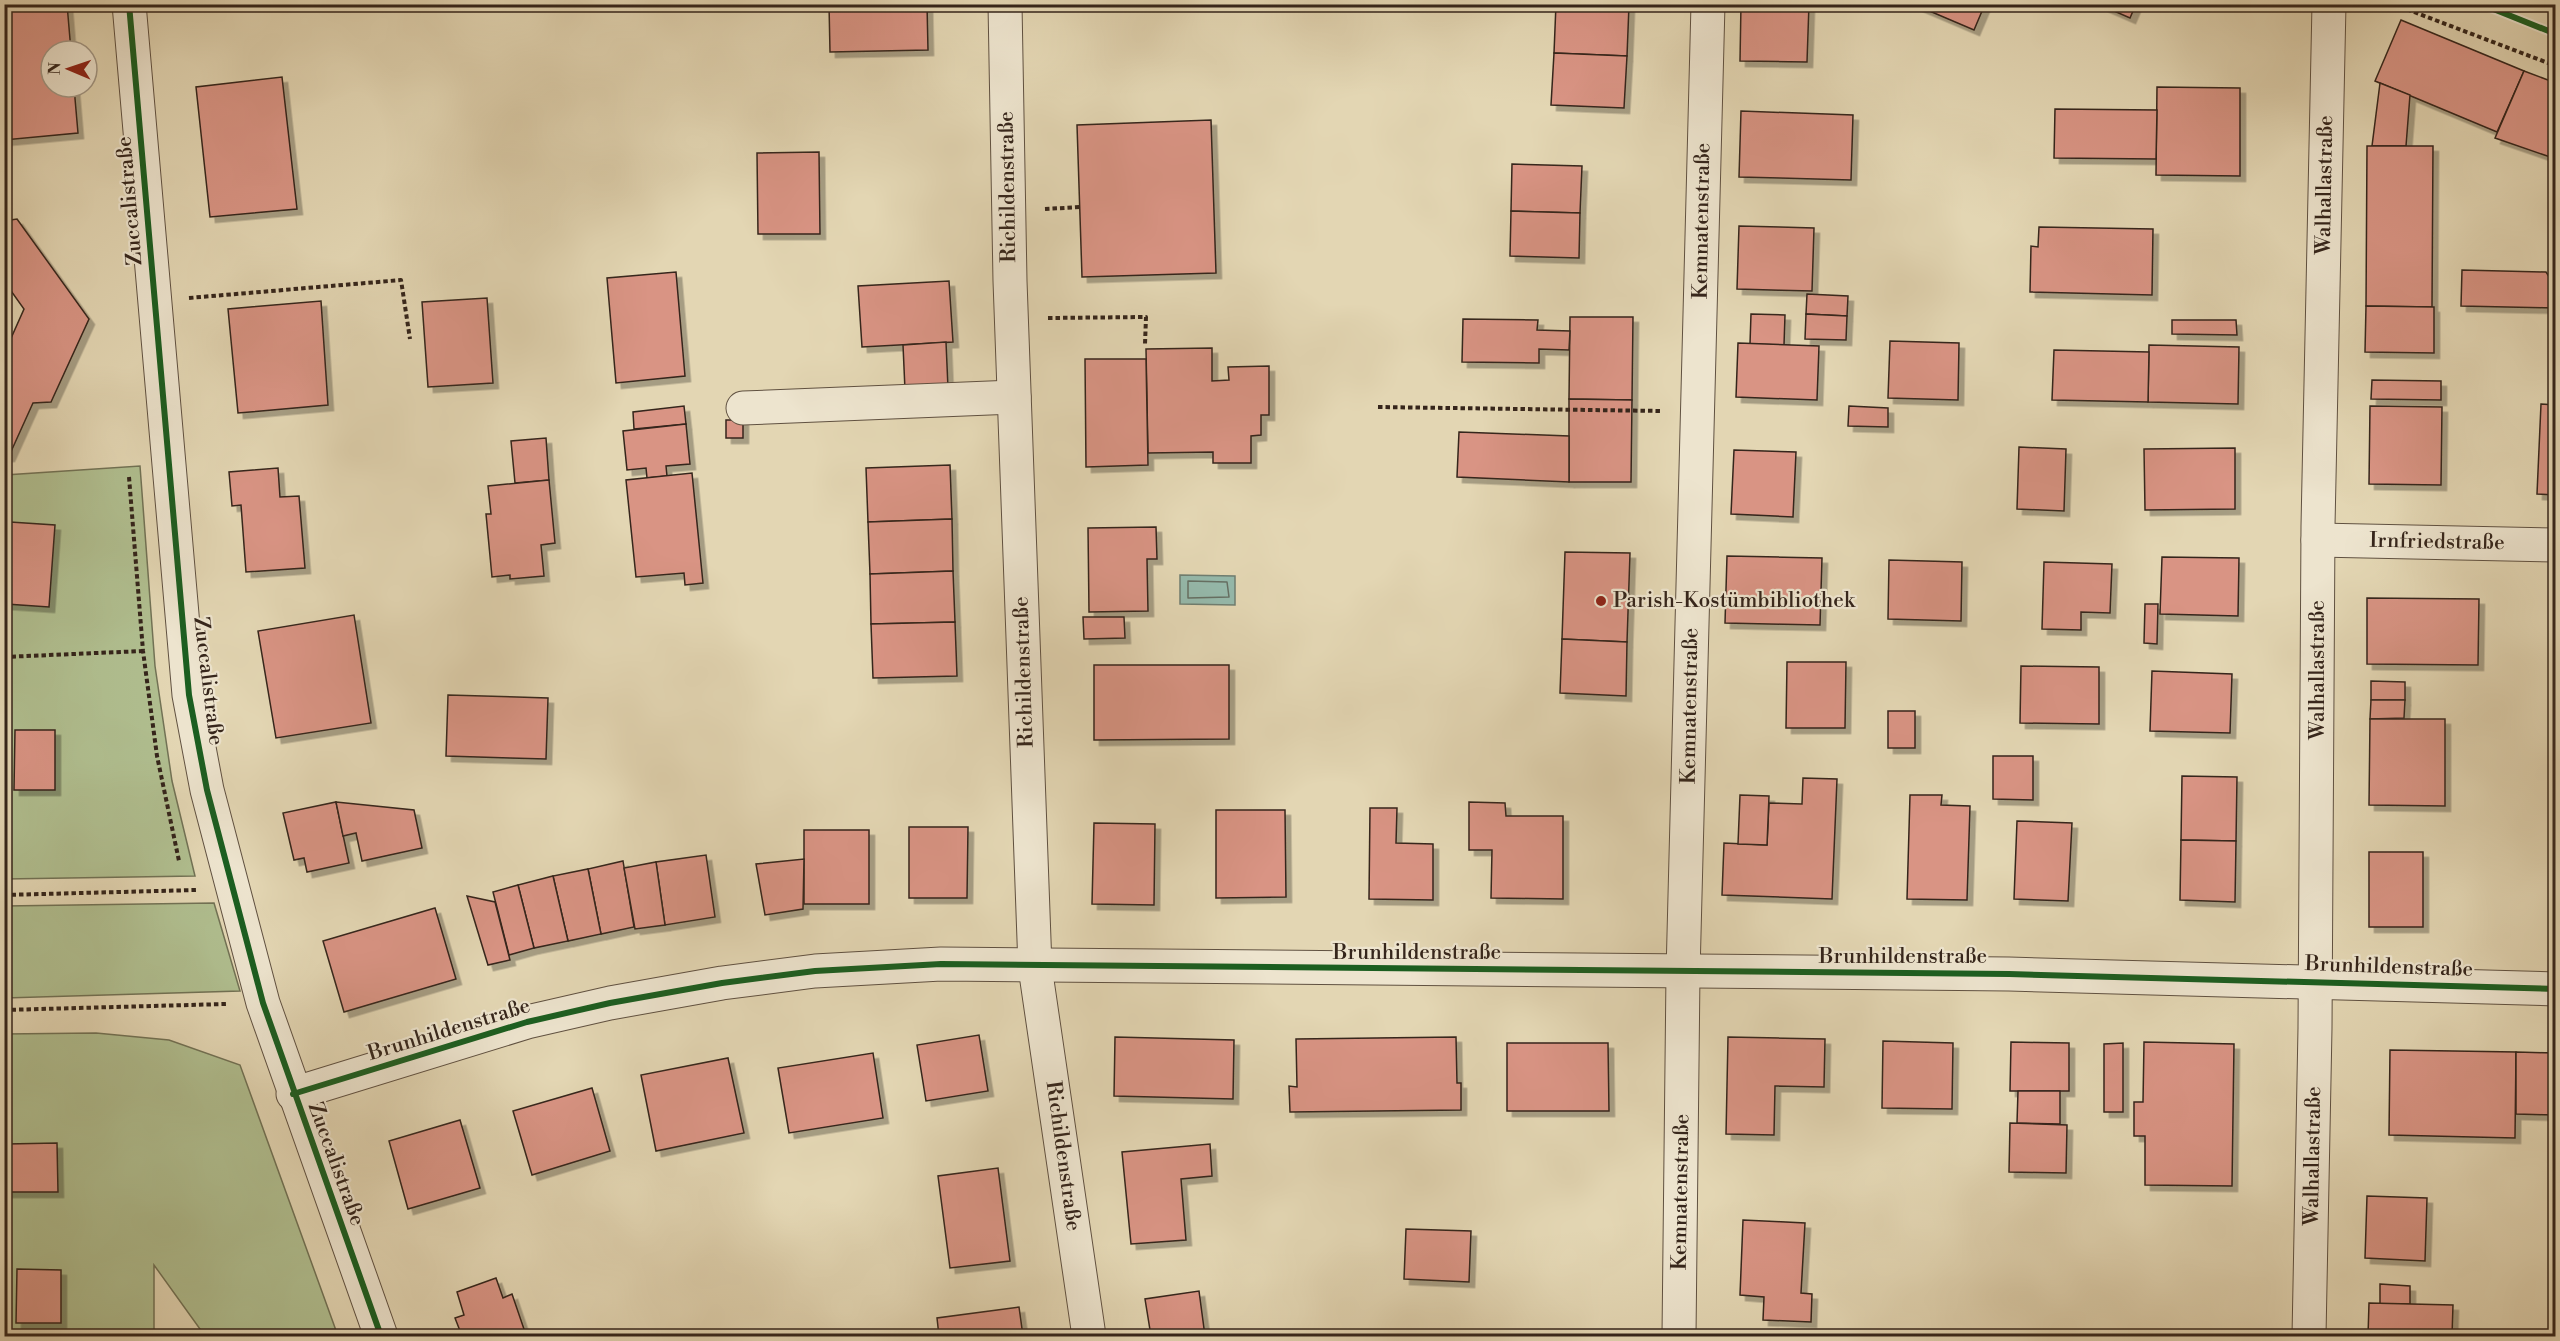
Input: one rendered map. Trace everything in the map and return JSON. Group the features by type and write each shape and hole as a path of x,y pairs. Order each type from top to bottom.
{"street":[{"name":"Zuccalistraße","path":"129,4 157,301 189,695 207,790 263,1003 293,1094 381,1336"},
{"name":"Richildenstraße","path":"1005,4 1011,319 1035,967 1089,1336"},
{"name":"Kemnatenstraße","path":"1679,1336 1683,973 1708,4"},
{"name":"Walhallastraße","path":"2309,1336 2316,982 2318,540 2329,4"},
{"path":"743,408 1014,397"},
{"name":"Irnfriedstraße","path":"2318,540 2556,545"},
{"name":"Brunhildenstraße","path":"293,1094 527,1022 722,983 815,971 941,964 1035,967 2009,974 2556,989"}],"path":[{"path":"2393,4 2556,66"},
{"path":"1066,208 1080,207"},
{"path":"157,301 401,280 410,339"},
{"path":"1011,319 1146,317 1145,344"},
{"path":"1378,407 1697,412"},
{"path":"4,657 143,651"},
{"path":"4,895 233,889"},
{"path":"4,1010 263,1003"}],"green space":[{"path":"140,466 155,666 172,781 195,876 5,879 5,475"},
{"path":"214,903 240,991 5,998 5,906"},
{"path":"96,1033 169,1040 240,1065 338,1336 205,1336 154,1265 154,1336 5,1336 4,1034"}],"water":[{"path":"1180,575 1235,576 1235,605 1180,604"}],"building":[{"path":"4,4 67,4 70,39 39,39 39,99 75,99 78,133 4,140"},
{"path":"829,4 927,4 928,50 830,52"},
{"path":"1556,4 1629,5 1627,56 1554,53"},
{"path":"1741,4 1809,4 1807,62 1740,61"},
{"path":"1913,4 1985,4 1974,30"},
{"path":"2098,4 2136,4 2130,18"},
{"path":"2401,20 2524,71 2497,132 2375,81"},
{"path":"1554,53 1627,56 1624,108 1551,105"},
{"path":"2524,71 2556,83 2556,159 2495,138"},
{"path":"282,77 297,209 210,217 196,87"},
{"path":"2380,83 2410,95 2406,146 2372,146"},
{"path":"2157,87 2240,88 2240,176 2156,175"},
{"path":"2055,109 2157,110 2156,159 2054,158"},
{"path":"1741,111 1853,115 1851,180 1739,177"},
{"path":"1211,120 1216,273 1082,277 1077,125"},
{"path":"2367,146 2433,146 2432,307 2366,306"},
{"path":"819,152 820,234 758,234 757,153"},
{"path":"1512,164 1582,166 1580,213 1511,211"},
{"path":"1511,211 1580,213 1579,258 1510,256"},
{"path":"17,219 89,319 51,402 33,403 9,456 4,456 4,354 24,309 4,281 4,221"},
{"path":"1739,226 1814,228 1812,291 1737,289"},
{"path":"2039,227 2153,229 2152,295 2030,292 2031,246 2038,247"},
{"path":"2462,270 2546,272 2556,287 2556,308 2461,306"},
{"path":"676,272 685,376 616,383 607,278"},
{"path":"949,281 953,342 862,347 858,286"},
{"path":"1807,294 1848,296 1847,316 1806,314"},
{"path":"487,298 493,383 428,387 422,302"},
{"path":"321,301 328,405 238,413 228,309"},
{"path":"2366,306 2434,307 2434,353 2365,352"},
{"path":"1751,314 1785,315 1784,345 1750,344"},
{"path":"1806,314 1847,316 1846,340 1805,339"},
{"path":"1570,317 1633,317 1632,400 1569,399"},
{"path":"1463,319 1538,320 1537,330 1570,331 1569,350 1539,349 1539,363 1462,362"},
{"path":"2172,320 2236,320 2237,335 2172,334"},
{"path":"1890,341 1959,343 1958,400 1888,398"},
{"path":"946,342 948,388 905,390 903,345"},
{"path":"1738,343 1819,346 1817,400 1736,397"},
{"path":"2149,345 2239,347 2238,404 2148,402"},
{"path":"1212,348 1212,381 1229,380 1228,367 1269,366 1269,415 1261,415 1261,435 1251,436 1251,463 1213,463 1213,452 1148,453 1146,349"},
{"path":"2054,350 2149,352 2148,402 2052,400"},
{"path":"1085,359 1146,359 1148,465 1086,467"},
{"path":"2372,380 2441,381 2441,400 2371,399"},
{"path":"1569,399 1632,400 1631,482 1569,482"},
{"path":"2541,404 2556,405 2556,495 2537,494"},
{"path":"684,406 686,424 634,429 633,412"},
{"path":"1849,406 1888,408 1888,427 1848,426"},
{"path":"2370,406 2442,407 2441,485 2369,484"},
{"path":"726,420 743,420 743,438 726,438"},
{"path":"686,424 690,464 666,466 667,476 647,478 646,468 627,470 623,431"},
{"path":"1459,432 1569,436 1569,482 1457,477"},
{"path":"546,438 549,480 515,483 511,441"},
{"path":"2019,447 2066,449 2064,511 2017,509"},
{"path":"2235,448 2235,509 2145,510 2144,449"},
{"path":"1734,450 1796,452 1793,517 1731,514"},
{"path":"950,465 952,519 868,522 866,468"},
{"path":"278,468 280,497 299,496 305,568 246,572 241,505 232,506 229,472"},
{"path":"692,473 703,583 685,585 684,573 636,577 626,480"},
{"path":"549,480 555,543 541,545 544,576 510,579 510,575 492,577 486,514 491,514 488,486"},
{"path":"952,519 953,571 870,574 868,522"},
{"path":"10,522 55,525 49,607 6,604"},
{"path":"1156,527 1157,559 1147,559 1148,611 1089,612 1088,528"},
{"path":"1565,552 1630,553 1627,642 1562,639"},
{"path":"1727,556 1822,558 1820,625 1725,623"},
{"path":"2162,557 2239,558 2238,616 2160,614"},
{"path":"1889,560 1962,562 1961,621 1888,619"},
{"path":"2044,562 2112,564 2110,613 2081,612 2081,630 2042,629"},
{"path":"953,571 955,622 871,624 870,574"},
{"path":"2367,598 2479,599 2478,665 2367,664"},
{"path":"2145,604 2158,604 2157,644 2144,643"},
{"path":"354,615 371,723 276,738 258,631"},
{"path":"1083,617 1124,617 1125,638 1084,639"},
{"path":"955,622 957,676 873,678 871,624"},
{"path":"1562,639 1627,642 1626,696 1560,693"},
{"path":"1787,662 1846,662 1845,728 1786,728"},
{"path":"1094,665 1229,665 1229,739 1094,740"},
{"path":"2021,666 2099,667 2099,724 2020,723"},
{"path":"2152,671 2232,674 2230,733 2150,731"},
{"path":"2371,681 2405,682 2405,700 2371,700"},
{"path":"448,695 548,698 546,759 446,756"},
{"path":"2371,700 2405,700 2404,718 2370,719"},
{"path":"1888,711 1915,711 1915,748 1888,748"},
{"path":"2370,719 2445,719 2445,806 2369,805"},
{"path":"15,730 55,730 55,790 14,790"},
{"path":"1993,756 2033,756 2033,800 1993,799"},
{"path":"2182,776 2237,777 2236,841 2181,840"},
{"path":"1803,778 1837,779 1832,899 1722,895 1724,843 1767,845 1769,803 1802,804"},
{"path":"1740,795 1769,796 1767,845 1738,844"},
{"path":"1910,795 1942,795 1941,805 1970,806 1967,900 1907,899"},
{"path":"336,802 349,863 307,872 304,858 294,860 283,813"},
{"path":"336,802 414,810 422,848 362,861 356,833 343,836"},
{"path":"1469,802 1505,803 1506,816 1563,816 1563,899 1491,898 1492,850 1469,850"},
{"path":"1370,808 1397,808 1396,843 1433,844 1433,900 1369,899"},
{"path":"1216,810 1285,810 1286,897 1216,898"},
{"path":"2017,821 2072,823 2068,901 2014,899"},
{"path":"1094,823 1155,824 1154,905 1092,904"},
{"path":"909,827 968,827 967,898 909,898"},
{"path":"804,830 869,830 869,904 804,904"},
{"path":"2181,840 2236,841 2235,902 2180,900"},
{"path":"2369,852 2423,852 2423,927 2369,927"},
{"path":"706,855 715,917 665,925 656,862"},
{"path":"804,859 803,909 765,915 756,864"},
{"path":"623,861 634,927 601,934 588,869"},
{"path":"656,862 665,925 635,929 624,868"},
{"path":"588,869 601,934 568,941 553,876"},
{"path":"553,876 568,941 534,948 518,885"},
{"path":"518,885 534,948 509,955 493,892"},
{"path":"467,896 495,902 510,960 488,965"},
{"path":"435,908 456,979 344,1012 323,941"},
{"path":"979,1035 988,1091 926,1101 917,1045"},
{"path":"1115,1037 1234,1040 1233,1099 1114,1096"},
{"path":"1456,1037 1457,1083 1461,1083 1461,1110 1290,1112 1289,1086 1297,1087 1296,1039"},
{"path":"1728,1037 1825,1039 1824,1087 1775,1086 1774,1135 1726,1134"},
{"path":"1883,1041 1953,1043 1952,1109 1882,1108"},
{"path":"2011,1042 2069,1043 2069,1091 2010,1091"},
{"path":"2144,1042 2234,1044 2232,1186 2145,1185 2145,1136 2134,1136 2134,1102 2143,1102"},
{"path":"1507,1043 1608,1043 1609,1111 1507,1111"},
{"path":"2123,1043 2123,1112 2104,1112 2104,1044"},
{"path":"2390,1050 2516,1052 2515,1138 2389,1135"},
{"path":"2516,1052 2556,1053 2556,1115 2516,1114"},
{"path":"873,1053 883,1118 789,1133 778,1068"},
{"path":"728,1058 744,1133 656,1151 641,1075"},
{"path":"592,1088 610,1151 532,1175 513,1111"},
{"path":"2018,1091 2060,1091 2060,1124 2017,1123"},
{"path":"460,1120 480,1188 408,1209 389,1141"},
{"path":"2010,1123 2067,1125 2066,1173 2009,1172"},
{"path":"57,1143 58,1192 7,1192 7,1144"},
{"path":"1210,1144 1212,1176 1181,1179 1186,1240 1131,1244 1122,1152"},
{"path":"998,1168 1010,1261 950,1268 938,1176"},
{"path":"2367,1196 2427,1198 2425,1261 2365,1258"},
{"path":"1743,1220 1805,1223 1801,1293 1812,1294 1811,1322 1763,1320 1764,1297 1740,1295"},
{"path":"1406,1229 1471,1231 1469,1282 1404,1279"},
{"path":"17,1269 61,1270 61,1323 16,1323"},
{"path":"496,1278 503,1298 512,1294 526,1335 462,1336 455,1318 464,1315 457,1292"},
{"path":"2380,1284 2410,1286 2410,1304 2380,1304"},
{"path":"1199,1291 1205,1336 1151,1336 1145,1299"},
{"path":"2369,1303 2453,1305 2452,1336 2368,1336"},
{"path":"1019,1307 1023,1336 939,1336 937,1318"}],"cycle path":[{"path":"129,4 189,695 207,790 263,1003 381,1336"},
{"path":"2481,4 2556,34"},
{"path":"293,1094 527,1022 610,1003 722,983 815,971 941,964 2009,974 2556,989"}],"place":[{"name":"Parish-Kostümbibliothek","path":"1601,601"}]}
